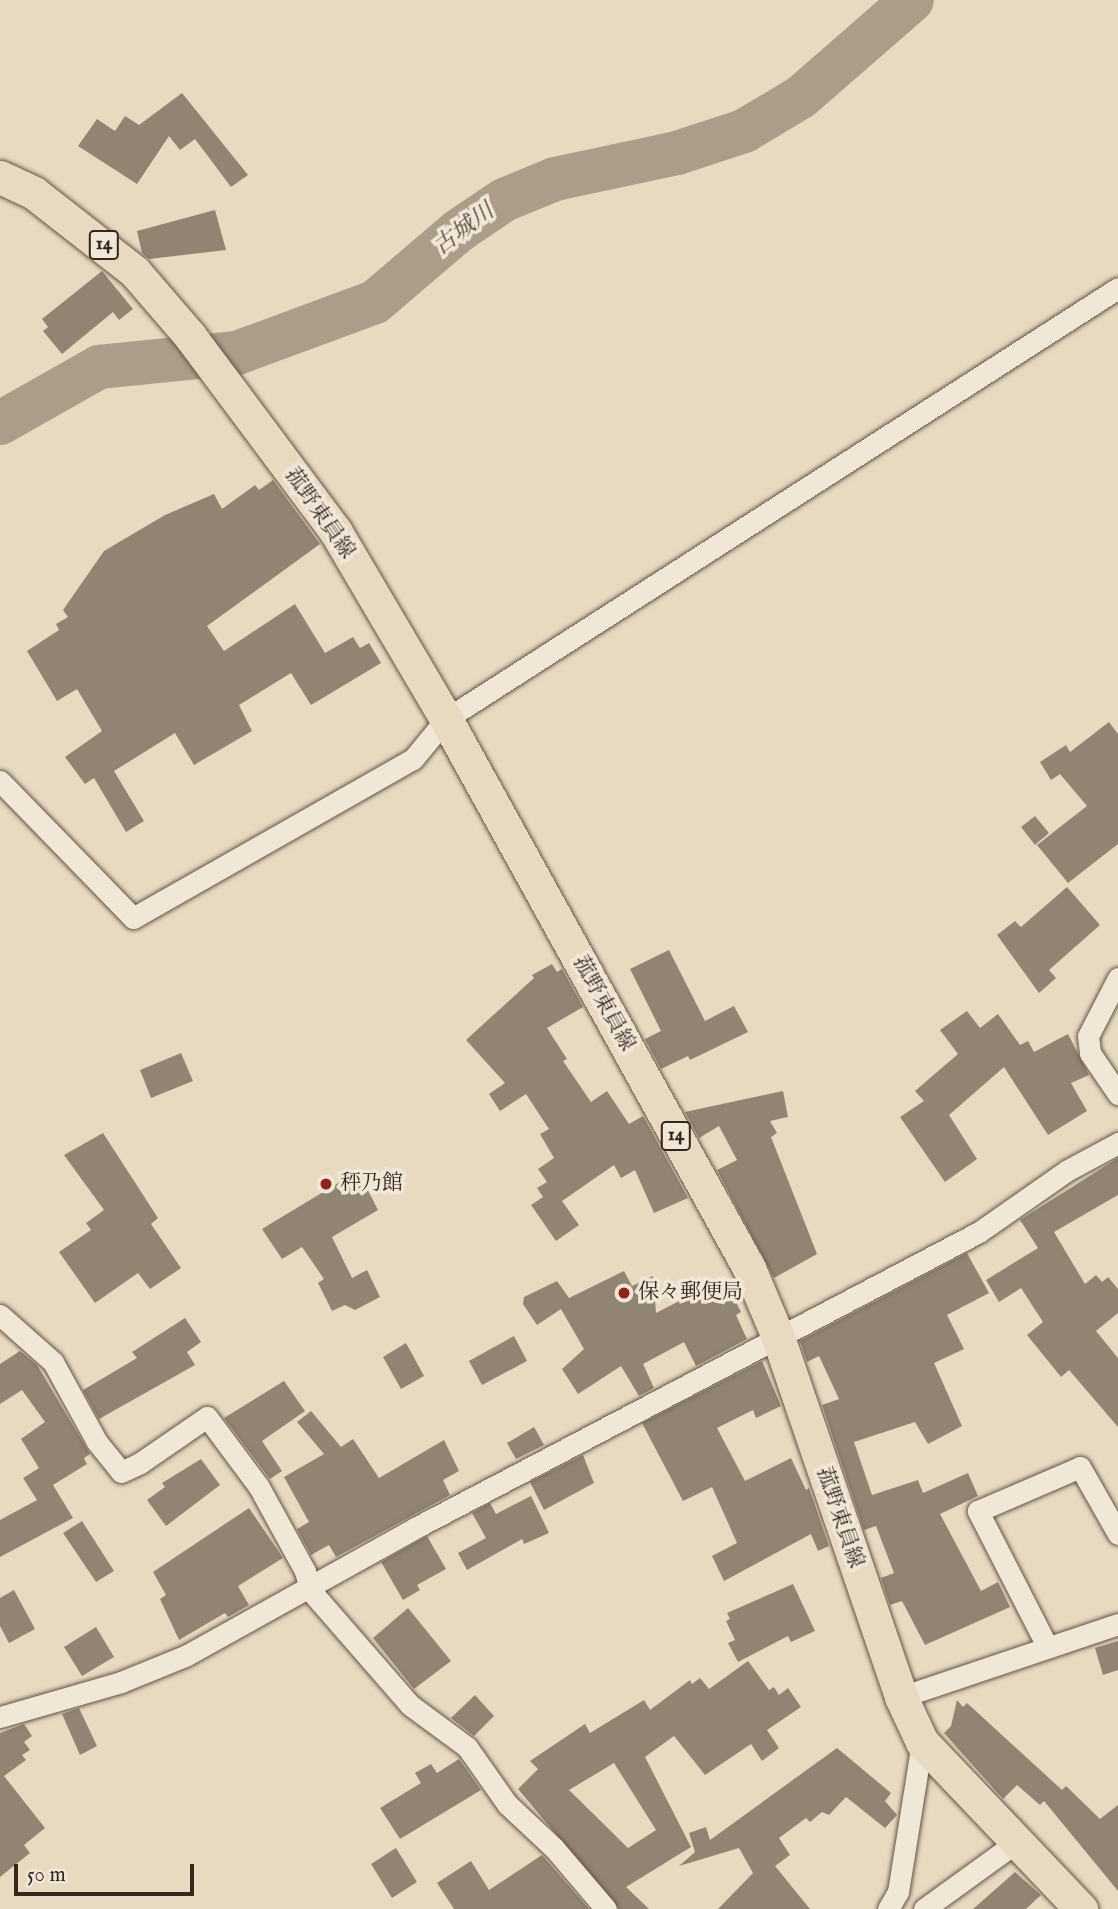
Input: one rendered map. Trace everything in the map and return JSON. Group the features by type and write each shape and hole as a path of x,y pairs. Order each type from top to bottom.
{"main road":[{"name":"菰野東員線","path":"0,177 34,193 94,237 135,272 190,336 336,532 446,719 749,1268 778,1337 901,1697 922,1742 1081,1909"}],"street":[{"path":"0,781 133,918 413,759 446,719 1118,288"},
{"path":"1118,978 1088,1036 1090,1053 1118,1094"},
{"path":"0,1717 132,1677 310,1590 415,1528 979,1232 1068,1170 1118,1143"},
{"path":"0,1315 52,1362 97,1442 121,1472 141,1463 207,1417 260,1487 304,1571 310,1590 410,1705 467,1747 507,1804 554,1848 606,1909"},
{"path":"1047,1646 978,1511 1080,1467 1118,1534"},
{"path":"901,1697 1047,1646 1118,1625"},
{"path":"916,1909 893,1900 922,1742"},
{"path":"924,1909 1018,1841"}],"building":[{"path":"182,93 248,175 231,187 195,139 180,150 169,136 137,184 78,146 97,119 115,131 125,116 139,125"},
{"path":"215,210 226,250 149,259 142,253 137,231"},
{"path":"102,271 133,309 119,320 113,312 62,354 43,331 48,327 42,319"},
{"path":"273,480 320,544 207,626 224,651 295,604 325,653 353,637 360,648 369,643 381,663 311,705 291,673 239,705 252,731 194,765 175,733 114,771 144,821 126,832 94,778 85,784 65,757 102,731 77,689 57,701 27,651 59,630 56,624 68,617 63,610 104,551 165,515 214,494 222,509 255,485 259,490"},
{"path":"1109,722 1118,734 1118,844 1068,883 1037,845 1087,806 1060,774 1051,780 1040,762 1066,745 1070,752"},
{"path":"1035,816 1049,833 1035,845 1021,827"},
{"path":"1067,887 1100,925 1049,970 1056,978 1039,993 997,935 1015,921 1021,927"},
{"path":"669,950 705,1021 734,1006 748,1032 690,1060 688,1056 661,1069 645,1039 661,1031 630,969"},
{"path":"552,964 557,972 562,969 583,1007 547,1028 567,1059 563,1061 591,1102 607,1091 629,1124 643,1116 688,1198 654,1213 635,1170 621,1178 614,1165 562,1201 579,1225 556,1241 531,1205 543,1197 537,1188 547,1182 538,1169 554,1158 540,1134 549,1129 526,1094 500,1111 489,1094 505,1083 466,1040 534,978 532,975"},
{"path":"967,1011 980,1028 998,1014 1020,1045 1028,1041 1034,1052 1068,1034 1089,1075 1071,1083 1087,1111 1048,1135 1004,1067 949,1115 977,1159 945,1182 900,1117 924,1101 915,1091 958,1054 940,1030"},
{"path":"181,1053 193,1081 151,1098 140,1070"},
{"path":"783,1091 788,1117 770,1121 777,1133 771,1137 817,1254 774,1278 717,1170 737,1160 719,1126 699,1138 685,1112"},
{"path":"103,1133 158,1218 151,1224 181,1268 150,1289 138,1273 95,1303 59,1252 91,1230 86,1223 104,1210 64,1155"},
{"path":"1118,1158 1118,1195 1054,1232 1085,1284 1096,1275 1102,1282 1108,1277 1118,1289 1118,1313 1096,1331 1118,1358 1118,1427 1069,1370 1061,1377 1027,1335 1043,1322 1021,1288 999,1302 986,1280 1038,1248 1020,1220"},
{"path":"358,1171 378,1210 332,1237 352,1278 367,1270 380,1297 355,1310 345,1305 332,1311 318,1283 324,1279 302,1247 282,1259 262,1229"},
{"path":"967,1253 989,1293 947,1315 964,1349 934,1363 962,1426 928,1444 915,1422 854,1442 872,1495 918,1480 923,1493 968,1473 978,1496 940,1514 981,1591 998,1582 1010,1607 925,1645 902,1601 890,1605 881,1578 894,1573 876,1526 864,1530 822,1405 839,1399 819,1356 807,1362 800,1341"},
{"path":"624,1271 632,1286 653,1276 656,1313 724,1278 741,1312 736,1315 747,1339 696,1366 684,1342 643,1364 654,1388 639,1396 621,1366 578,1394 562,1369 584,1349 561,1309 537,1325 523,1304 524,1297 557,1281 569,1298"},
{"path":"185,1318 201,1342 187,1352 195,1365 99,1419 83,1390 137,1358 132,1352"},
{"path":"514,1336 527,1361 482,1385 469,1361"},
{"path":"406,1343 424,1376 401,1389 383,1357"},
{"path":"20,1351 37,1365 90,1454 84,1458 87,1464 53,1485 73,1518 0,1557 0,1520 37,1500 23,1478 39,1468 21,1439 45,1422 22,1390 0,1404 0,1364"},
{"path":"762,1361 781,1406 756,1418 753,1410 717,1428 745,1481 791,1458 806,1490 809,1488 829,1546 818,1551 811,1534 724,1581 712,1556 737,1543 712,1487 683,1501 642,1423"},
{"path":"284,1381 305,1411 262,1441 282,1471 270,1479 224,1418"},
{"path":"311,1411 341,1447 353,1439 379,1478 444,1440 459,1471 443,1480 450,1495 336,1557 329,1545 311,1555 297,1529 309,1522 284,1477 324,1454 297,1422"},
{"path":"534,1427 544,1445 516,1459 507,1443"},
{"path":"583,1455 594,1483 544,1510 530,1482"},
{"path":"201,1459 220,1485 166,1526 147,1500 165,1487 162,1483"},
{"path":"531,1496 549,1533 524,1544 522,1539 467,1570 458,1553 486,1538 472,1513 490,1503 496,1514"},
{"path":"249,1508 283,1558 238,1586 249,1605 228,1617 225,1613 179,1640 160,1599 166,1595 153,1572"},
{"path":"82,1521 114,1571 96,1582 63,1533"},
{"path":"427,1536 446,1569 417,1585 420,1590 403,1600 381,1562"},
{"path":"793,1584 815,1631 791,1642 788,1636 738,1662 728,1643 735,1640 726,1621 730,1619 727,1613"},
{"path":"14,1590 35,1629 9,1643 0,1626 0,1598"},
{"path":"408,1608 451,1661 414,1689 373,1638"},
{"path":"96,1627 114,1657 82,1676 64,1647"},
{"path":"1118,1641 1118,1670 1103,1675 1095,1648"},
{"path":"748,1661 769,1690 774,1687 779,1695 788,1688 801,1707 767,1730 779,1748 762,1761 751,1744 705,1775 674,1736 645,1757 691,1847 626,1887 649,1909 619,1909 518,1789 538,1769 530,1761 585,1724 590,1733 644,1700 650,1710 690,1680 692,1684 700,1678 709,1689","holes":["614,1763 656,1830 628,1848 569,1790"]},
{"path":"475,1695 494,1716 474,1736 451,1718"},
{"path":"957,1700 963,1707 967,1703 1062,1790 1066,1786 1100,1819 1118,1805 1118,1891 1044,1801 1040,1805 1017,1785 1003,1799 944,1733 951,1726"},
{"path":"79,1708 97,1746 80,1755 62,1714"},
{"path":"24,1724 32,1736 24,1742 30,1750 22,1755 26,1760 4,1776 45,1828 24,1845 30,1853 0,1877 0,1733"},
{"path":"837,1748 891,1793 885,1801 897,1815 885,1828 846,1797 829,1815 822,1812 810,1822 806,1818 779,1838 790,1855 775,1866 810,1909 718,1909 753,1873 739,1848 679,1866 695,1852 689,1833 706,1827 710,1840"},
{"path":"459,1759 481,1790 400,1839 380,1808 421,1783 415,1773 431,1764 437,1773"},
{"path":"396,1848 417,1882 392,1898 371,1864"},
{"path":"542,1855 589,1909 454,1909 437,1883 471,1861 489,1890"},
{"path":"1015,1872 1041,1895 1026,1909 973,1909"}],"waterway":[{"name":"古城川","path":"0,423 99,367 237,353 375,302 458,231 504,200 555,179 677,153 744,131 801,97 912,0"}],"place":[{"name":"秤乃館","path":"326,1184"},
{"name":"保々郵便局","path":"624,1293"}]}
